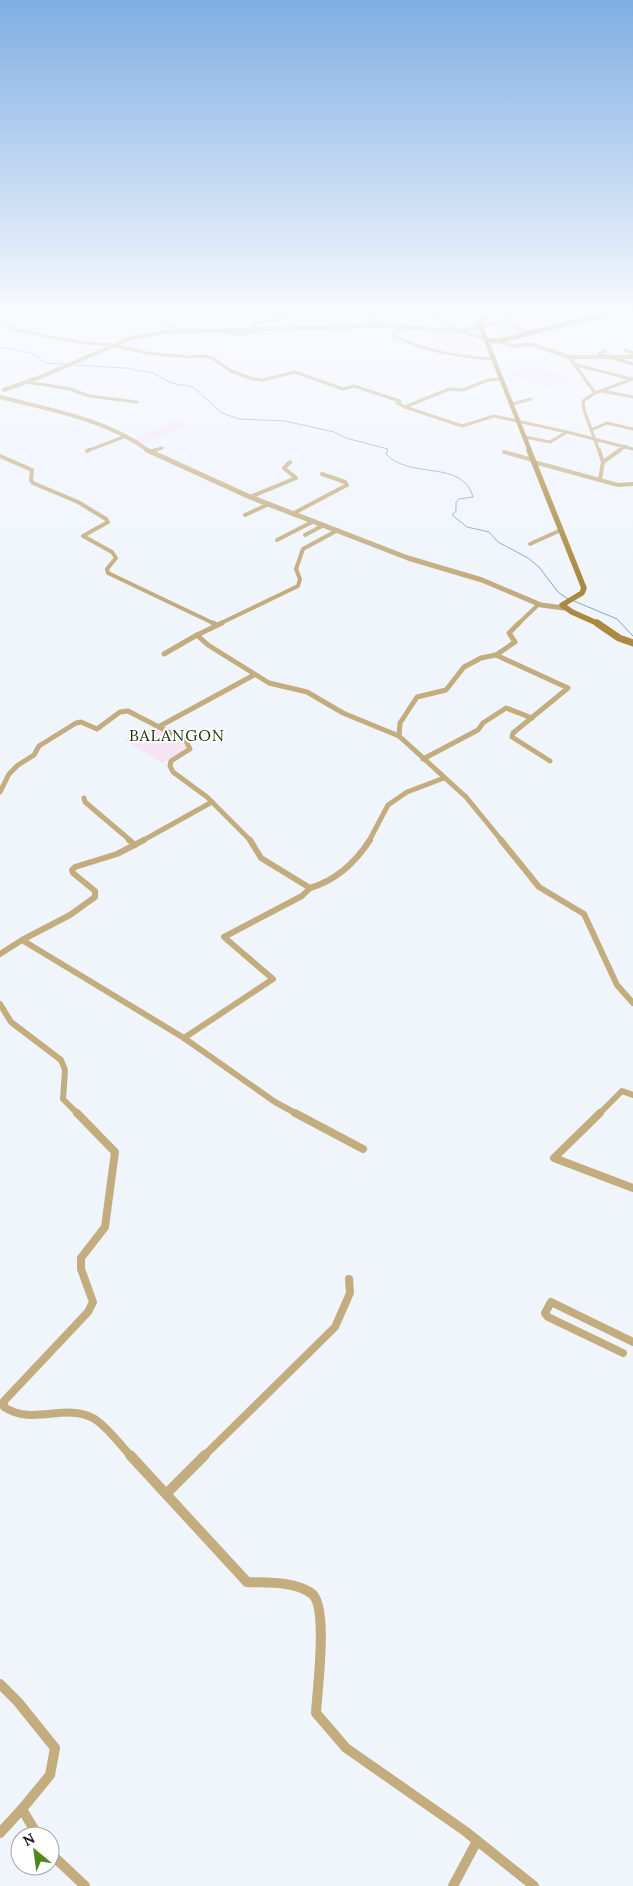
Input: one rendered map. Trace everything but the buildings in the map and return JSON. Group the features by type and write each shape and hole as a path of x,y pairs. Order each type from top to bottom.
{"main road":[{"path":"511,401 584,588 582,592 565,605 599,624 615,638 633,643"}],"street":[{"path":"16,401 73,415 126,436 137,441 150,452 250,497 408,558 482,580 539,604 565,605"},
{"path":"129,401 137,402"},
{"path":"400,401 397,404 462,426 494,416 633,449"},
{"path":"405,407 420,401"},
{"path":"512,404 523,401"},
{"path":"583,401 582,405 603,462 600,479"},
{"path":"591,430 607,423 633,430"},
{"path":"525,437 550,442 567,432"},
{"path":"87,451 126,436"},
{"path":"603,462 626,446"},
{"path":"150,452 162,448"},
{"path":"504,452 618,485 633,484"},
{"path":"0,456 32,470 31,480 34,483 78,502 106,519 108,522 83,536 112,552 116,558 107,569 108,573 216,624"},
{"path":"250,497 296,478 284,468 290,462"},
{"path":"294,513 347,485 345,482 322,474"},
{"path":"245,516 269,504"},
{"path":"276,540 314,521"},
{"path":"305,535 324,525"},
{"path":"164,654 216,624 298,586 300,579 296,569 302,549 338,530"},
{"path":"530,544 561,530"},
{"path":"399,736 400,723 417,697 446,690 464,667 481,658 496,654 515,642 509,632 539,604"},
{"path":"197,635 208,645 254,675 278,686 307,692 343,713 399,736 466,797 539,887 584,914 617,985 633,1003"},
{"path":"496,654 568,688 513,733 512,737 517,742 550,761"},
{"path":"160,726 254,675"},
{"path":"423,759 478,730 483,723 506,708 532,718"},
{"path":"0,792 9,774 18,765 34,755 39,746 76,723 81,722 97,729 104,726 124,710 186,740 190,747 188,751 171,761 170,766 173,772 212,802 255,845 261,858 310,888"},
{"path":"184,1038 273,979 224,937 302,896 310,888 325,885 351,866 372,838 385,809 400,795 444,778"},
{"path":"84,798 85,802 135,844"},
{"path":"0,954 22,940 70,915 95,897 95,891 72,870 75,866 117,854 212,802"},
{"path":"22,940 184,1038 275,1102 363,1150"},
{"path":"0,1004 11,1022 61,1060 65,1070 63,1100 115,1152 106,1227 81,1258 81,1269 93,1302 88,1312 4,1401 4,1407 12,1414 22,1416 80,1414 95,1419 247,1582 283,1583 312,1593 320,1606 321,1635 316,1713 346,1748 477,1841 534,1886"},
{"path":"633,1095 622,1091 554,1158 633,1188"},
{"path":"166,1493 335,1327 350,1293 349,1279"},
{"path":"623,1353 548,1317 545,1313 548,1304 551,1302 556,1304 633,1342"},
{"path":"0,1684 18,1702 55,1748 50,1775 0,1833"},
{"path":"22,1809 32,1826"},
{"path":"452,1886 477,1841"},
{"path":"60,1862 85,1886"}],"shaded area":[{"path":"176,421 188,424 142,445 136,438"},
{"path":"157,725 187,743 189,749 162,763 125,740"}],"waterway":[{"path":"209,401 222,413 239,419 285,421 334,432 346,438 388,449 386,454 396,462 459,478 467,485 473,497 459,499 456,502 456,511 452,515 467,527 489,532 498,542 528,558 539,567 558,592 568,599"},
{"path":"574,601 617,619 633,636"}],"district":[{"name":"BALANGON","path":"177,735"}]}
